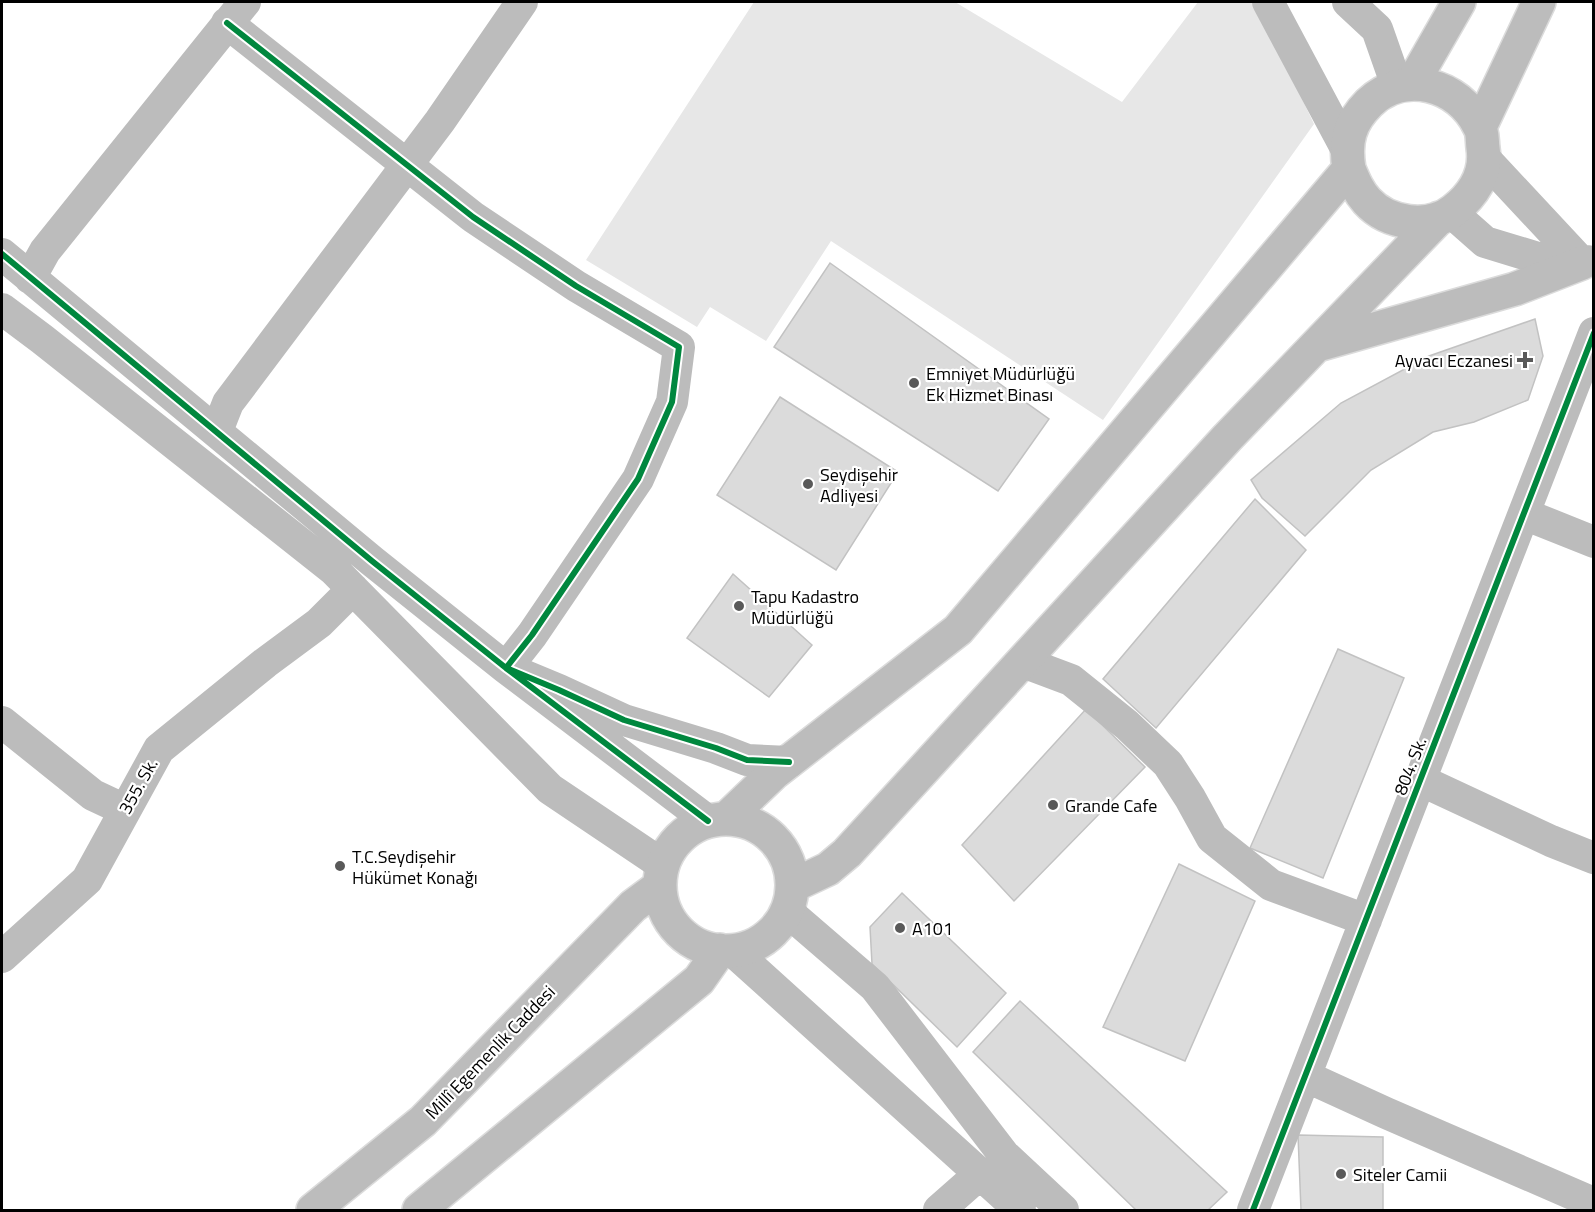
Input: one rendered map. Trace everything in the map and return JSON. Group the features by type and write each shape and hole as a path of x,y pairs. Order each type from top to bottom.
{"main road":[{"path":"1404,85 1459,2"},
{"path":"1480,127 1539,2"},
{"path":"790,899 847,853 1227,438 1445,215 1468,199 1480,181 1485,159 1480,127 1465,104 1440,88 1404,85 1377,96 1361,111 1350,131 1348,160 1356,187 1368,202 1383,214 1401,221 1421,222 1445,215"},
{"path":"718,819 746,821 764,830 778,842 788,859 793,877 790,899 778,926 766,939 751,947 727,951 712,950 692,941 675,927 664,908 661,876 673,845 688,830 718,819 958,630 1348,160"},
{"path":"1317,345 1515,289 1588,261"},
{"name":"Millî Egemenlik Caddesi","path":"313,1210 423,1122 661,876"},
{"path":"419,1210 699,980 727,951"}],"street":[{"path":"217,431 228,403 408,165 522,2"},
{"path":"1268,2 1348,160"},
{"path":"1348,2 1377,29 1404,85"},
{"path":"30,278 45,250 236,12 408,165 473,217 576,285 679,347 672,402 638,479 532,635 506,668"},
{"path":"1485,159 1588,261"},
{"path":"1445,215 1485,242 1551,262 1588,261"},
{"path":"2,254 372,561 506,668 718,819"},
{"path":"2,309 334,570 550,789 661,876"},
{"name":"804. Sk.","path":"1253,1210 1593,333"},
{"path":"1524,514 1593,542"},
{"name":"355. Sk.","path":"2,957 87,880 159,749 319,622 353,589"},
{"path":"1023,662 1071,680 1127,725 1168,764 1212,838 1271,885 1366,920"},
{"path":"506,668 624,720 716,748 747,760 789,762"},
{"path":"2,722 93,795 125,810"},
{"path":"1420,780 1593,858"},
{"path":"790,899 875,987 1004,1155 1063,1210"},
{"path":"727,951 981,1173 1020,1210"},
{"path":"1305,1076 1591,1204"},
{"path":"939,1210 981,1173"}],"shaded area":[{"path":"754,2 955,2 1122,102 1198,2 1256,2 1314,124 1103,420 831,241 766,341 710,307 697,327 586,260"}],"building":[{"name":"Emniyet Müdürlüğü Ek Hizmet Binası","path":"830,263 1049,419 998,491 774,347"},
{"path":"1535,319 1543,356 1528,400 1474,422 1433,432 1371,470 1305,536 1262,498 1251,480 1341,403 1429,356"},
{"name":"Seydişehir Adliyesi","path":"780,397 898,472 836,570 717,495"},
{"path":"1255,499 1306,550 1156,728 1103,679"},
{"name":"Tapu Kadastro Müdürlüğü","path":"733,574 812,645 769,697 687,638"},
{"path":"1338,649 1404,678 1323,878 1250,848"},
{"path":"1086,709 1145,767 1014,901 962,845"},
{"path":"1179,864 1255,901 1185,1061 1103,1027"},
{"path":"902,893 1006,993 957,1047 872,964 870,927"},
{"path":"1020,1001 1227,1192 1208,1210 1136,1210 973,1052"},
{"name":"Siteler Camii","path":"1298,1135 1383,1137 1383,1210 1301,1210"}],"cycle path":[{"path":"227,23 473,217 576,286 679,347 672,402 638,479 532,635 506,668 624,720 716,748 747,760 789,762"},
{"path":"2,254 372,561 506,668 708,821"},
{"path":"1253,1210 1594,333"}],"place":[{"name":"Ayvacı Eczanesi","path":"1525,360"},
{"name":"Emniyet Müdürlüğü Ek Hizmet Binası","path":"914,383"},
{"name":"Seydişehir Adliyesi","path":"808,484"},
{"name":"Tapu Kadastro Müdürlüğü","path":"739,606"},
{"name":"Grande Cafe","path":"1053,805"},
{"name":"T.C.Seydişehir Hükümet Konağı","path":"340,866"},
{"name":"A101","path":"900,928"},
{"name":"Siteler Camii","path":"1341,1174"}]}
